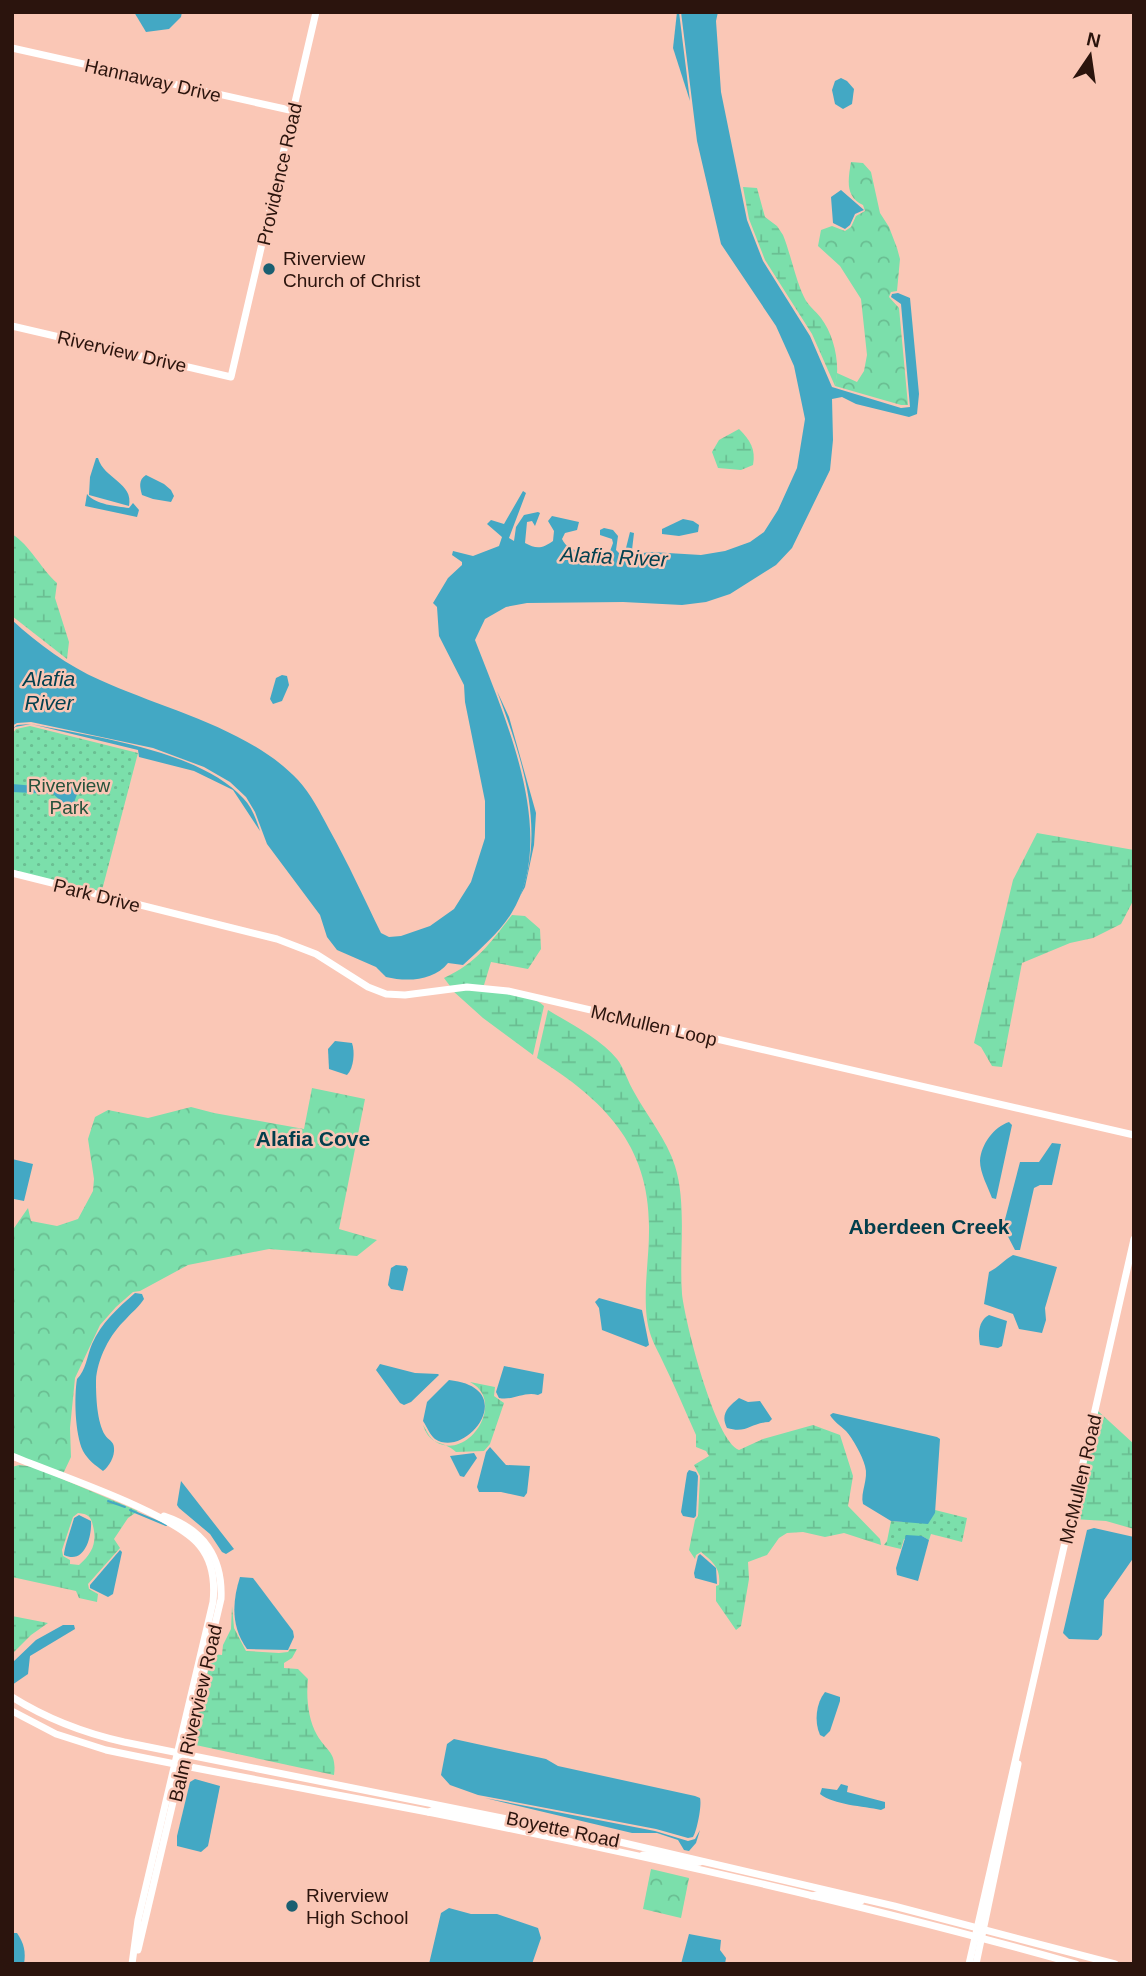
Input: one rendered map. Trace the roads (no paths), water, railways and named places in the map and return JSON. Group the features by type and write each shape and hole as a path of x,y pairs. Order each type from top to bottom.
{"main road":[{"name":"Providence Road","path":"231,377 316,12"},
{"name":"Hannaway Drive","path":"12,48 294,111"},
{"name":"Riverview Drive","path":"12,326 231,377"},
{"name":"Park Drive","path":"12,873 182,917"},
{"name":"McMullen Loop","path":"182,917 267,936 316,954 368,987 386,994 405,996 467,987 508,991 1134,1135"},
{"name":"McMullen Road","path":"969,1964 981,1927 1025,1719 1130,1280 1134,1239"},
{"name":"Balm Riverview Road","path":"12,1456 135,1506 190,1536 205,1554 212,1573 213,1602 182,1754 138,1920 133,1964"},
{"name":"Boyette Road","path":"12,1697 75,1729 124,1742 530,1822 703,1860 981,1927 1115,1964"},
{"name":"Boyette Road","path":"12,1711 72,1740 106,1750 639,1856 1076,1964"},
{"path":"429,1813 436,1809 511,1824 530,1822"},
{"path":"639,1856 658,1855 695,1863 703,1860"},
{"path":"799,1883 811,1897 819,1894 850,1901 869,1900"},
{"name":"McMullen Road","path":"976,1964 978,1938"}],"water":[{"path":"134,12 182,12 181,17 169,29 146,32"},
{"path":"679,12 690,101 673,48"},
{"name":"Alafia River","path":"681,12 718,12 716,21 721,92 747,220 763,261 810,336 832,387 901,408 910,407 901,304 891,297 892,294 898,293 910,298 919,394 917,414 909,417 856,404 842,397 832,399 833,440 830,470 792,548 776,565 730,594 706,602 682,605 623,602 527,603 506,607 485,619 475,640 512,740 529,813 530,849 525,883 506,921 463,965 448,963 428,977 420,979 386,977 376,967 337,950 327,937 320,915 267,844 246,797 230,782 204,767 153,748 31,722 12,726 12,620 32,638 76,668 230,733 278,762 298,780 315,803 381,933 389,937 401,936 430,926 454,909 471,882 485,838 485,801 464,685 439,636 437,607 433,603 448,578 462,565 462,562 452,555 453,551 473,556 499,546 502,537 487,524 491,520 504,524 523,491 526,493 509,538 514,541 516,527 524,515 538,512 540,513 535,526 532,521 527,522 525,543 536,547 553,541 554,531 548,521 552,516 579,522 577,530 565,533 562,539 576,551 609,554 613,543 612,539 600,535 600,530 604,528 613,530 618,536 616,550 620,554 625,552 630,532 634,533 632,550 635,554 651,552 701,555 725,551 750,542 764,532 778,510 797,468 805,419 794,366 776,326 721,244 697,141"},
{"path":"841,78 854,89 852,104 843,109 835,104 832,90 835,81"},
{"path":"841,190 864,210 855,214 845,229 833,223 831,197"},
{"path":"96,458 123,486 129,498 129,506 89,495 90,477"},
{"path":"146,475 171,490 174,496 171,502 142,495 141,481"},
{"path":"87,494 96,501 112,506 129,508 133,503 139,510 137,517 85,506"},
{"path":"683,519 699,525 698,532 679,536 662,534 662,529"},
{"path":"287,676 289,685 282,701 273,704 270,699 276,678"},
{"path":"497,691 509,717 536,813 534,845 525,887 520,896 528,871 531,845 528,792 515,741"},
{"path":"31,724 114,740 173,757 200,768 224,782 243,798 260,831 233,790 194,771 139,757 138,750"},
{"path":"78,783 79,789 73,805 68,807 53,794 12,792 12,784 59,788"},
{"path":"335,1041 352,1043 353,1059 347,1075 329,1069 328,1049"},
{"path":"1009,1122 1012,1125 996,1199 992,1198 983,1175 981,1155 993,1132"},
{"path":"1052,1143 1061,1144 1052,1185 1034,1188 1020,1250 1015,1250 1003,1227 1020,1162 1039,1162"},
{"path":"12,1159 33,1164 24,1201 14,1199 12,1205"},
{"path":"1013,1255 1057,1267 1045,1308 1046,1320 1042,1333 1019,1329 1013,1314 984,1304 989,1272"},
{"path":"396,1265 406,1266 408,1269 403,1291 391,1289 388,1285 391,1268"},
{"path":"135,1293 142,1294 144,1299 110,1339 97,1373 96,1394 102,1430 114,1448 111,1461 103,1471 87,1457 80,1444 76,1415 77,1379 100,1329"},
{"path":"599,1298 642,1310 649,1345 646,1347 602,1330 599,1308 595,1302"},
{"path":"989,1315 1007,1321 1002,1346 998,1348 980,1345 981,1324"},
{"path":"380,1364 415,1373 439,1375 411,1402 404,1405 376,1370"},
{"path":"504,1366 544,1374 542,1393 499,1398 496,1392"},
{"path":"449,1380 471,1386 482,1396 485,1408 481,1420 472,1432 461,1440 447,1443 435,1439 423,1421 427,1402"},
{"path":"739,1398 748,1402 760,1401 772,1419 744,1429 727,1428 724,1419 726,1411"},
{"path":"833,1413 940,1439 935,1513 928,1524 891,1521 863,1504 866,1476 864,1462 849,1434 833,1420 830,1415"},
{"path":"490,1447 506,1465 530,1466 527,1493 524,1497 501,1492 479,1492 477,1487 486,1452"},
{"path":"474,1453 477,1458 464,1477 460,1476 450,1456"},
{"path":"689,1470 696,1472 698,1476 694,1518 683,1516 681,1512"},
{"path":"181,1481 234,1549 226,1554 222,1552 210,1534 179,1508 177,1505"},
{"path":"79,1515 91,1521 90,1534 82,1553 71,1557 64,1555 64,1552 74,1518"},
{"path":"1094,1528 1134,1537 1134,1557 1104,1600 1102,1635 1098,1640 1069,1639 1063,1633 1087,1530"},
{"path":"906,1535 922,1536 929,1540 918,1581 897,1575 896,1568"},
{"path":"120,1550 122,1552 113,1594 108,1597 90,1588 90,1585"},
{"path":"700,1554 716,1568 717,1584 695,1578"},
{"path":"240,1577 253,1578 293,1631 294,1637 288,1650 247,1649 238,1632 234,1614"},
{"path":"63,1625 74,1625 75,1629 30,1656 28,1674 12,1685 12,1663 36,1640"},
{"path":"825,1692 840,1697 840,1701 830,1731 824,1737 818,1730 817,1719 818,1707"},
{"path":"454,1739 546,1759 558,1766 695,1796 700,1798 700,1801 695,1834 688,1838 656,1829 478,1795 450,1785 441,1775 447,1744"},
{"path":"195,1779 220,1786 208,1846 201,1852 177,1846 190,1782"},
{"path":"841,1784 848,1786 847,1792 885,1802 885,1808 881,1810 841,1803 820,1794 822,1788 837,1790"},
{"path":"485,1798 655,1831 688,1841 695,1839 700,1830 696,1843 689,1851 684,1850 678,1840 657,1833 632,1833"},
{"path":"449,1908 471,1914 497,1914 538,1928 541,1938 532,1964 429,1964 441,1913"},
{"path":"12,1933 17,1933 23,1944 24,1964 12,1964"},
{"path":"689,1934 721,1940 720,1950 726,1958 725,1964 681,1964"}],"waterway":[{"path":"108,1501 125,1507"},
{"path":"130,1510 166,1525"}],"place":[{"name":"Riverview Church of Christ","path":"269,269"},
{"name":"Riverview High School","path":"292,1906"}],"district":[{"name":"Alafia Cove","path":"313,1139"},
{"name":"Aberdeen Creek","path":"929,1227"}],"park label":[{"name":"Riverview Park","path":"69,796"}]}
